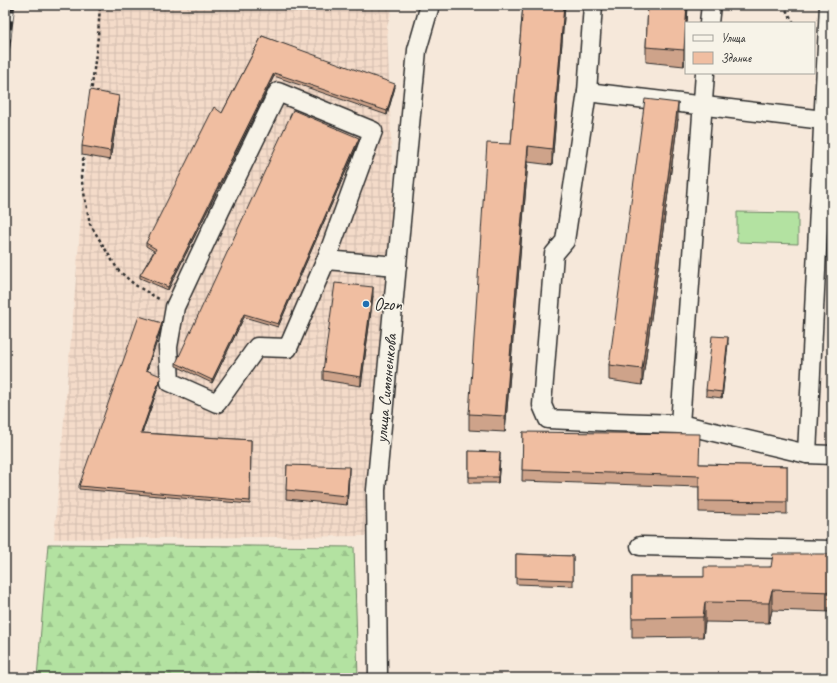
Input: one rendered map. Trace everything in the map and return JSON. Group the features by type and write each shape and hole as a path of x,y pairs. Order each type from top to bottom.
{"street":[{"name":"улица Симоненкова","path":"378,678 376,490 417,50 430,5"},
{"path":"593,5 587,92 565,241 554,254 542,405 548,419 680,424 806,454 832,455"},
{"path":"709,22 711,5"},
{"path":"806,454 828,120 830,5"},
{"path":"680,424 705,74"},
{"path":"278,92 373,131 326,260 288,348 257,347 217,403 170,382 168,347 175,307 278,92"},
{"path":"587,92 828,120"},
{"path":"326,260 397,266"},
{"path":"640,546 832,550"}],"path":[{"path":"90,99 98,36 100,5"},
{"path":"784,5 793,22"},
{"path":"85,146 81,177 90,224 118,270 135,285 175,307"}],"shaded area":[{"path":"99,5 393,5 387,27 396,271 366,536 54,539"}],"green space":[{"path":"737,212 798,213 798,244 737,242"},
{"path":"48,544 354,547 358,678 37,678"}],"building":[{"path":"523,5 564,5 552,149 528,146 505,416 469,414 487,143 511,144"},
{"path":"648,5 687,5 684,50 646,47"},
{"path":"262,36 395,84 387,111 274,73 168,287 140,275 156,249 146,243 214,107 222,113"},
{"path":"90,90 119,96 110,151 82,146"},
{"path":"645,99 678,103 642,369 609,365"},
{"path":"293,110 359,138 278,324 244,314 212,380 176,363"},
{"path":"335,283 373,287 361,377 323,371"},
{"path":"832,299 832,397 828,397"},
{"path":"139,316 162,323 146,370 161,376 141,433 251,440 250,501 79,486"},
{"path":"712,336 728,337 722,392 706,390"},
{"path":"523,432 700,434 699,464 787,466 787,502 699,501 699,476 522,470"},
{"path":"469,451 500,452 498,477 469,477"},
{"path":"287,465 349,467 347,496 286,490"},
{"path":"516,554 573,556 573,580 516,578"},
{"path":"773,554 832,554 832,592 772,590 769,603 705,602 703,617 632,618 632,577 704,577 704,567 771,567"}],"railway":[{"path":"5,74 13,5"}],"place":[{"name":"Ozon","path":"366,304"}]}
